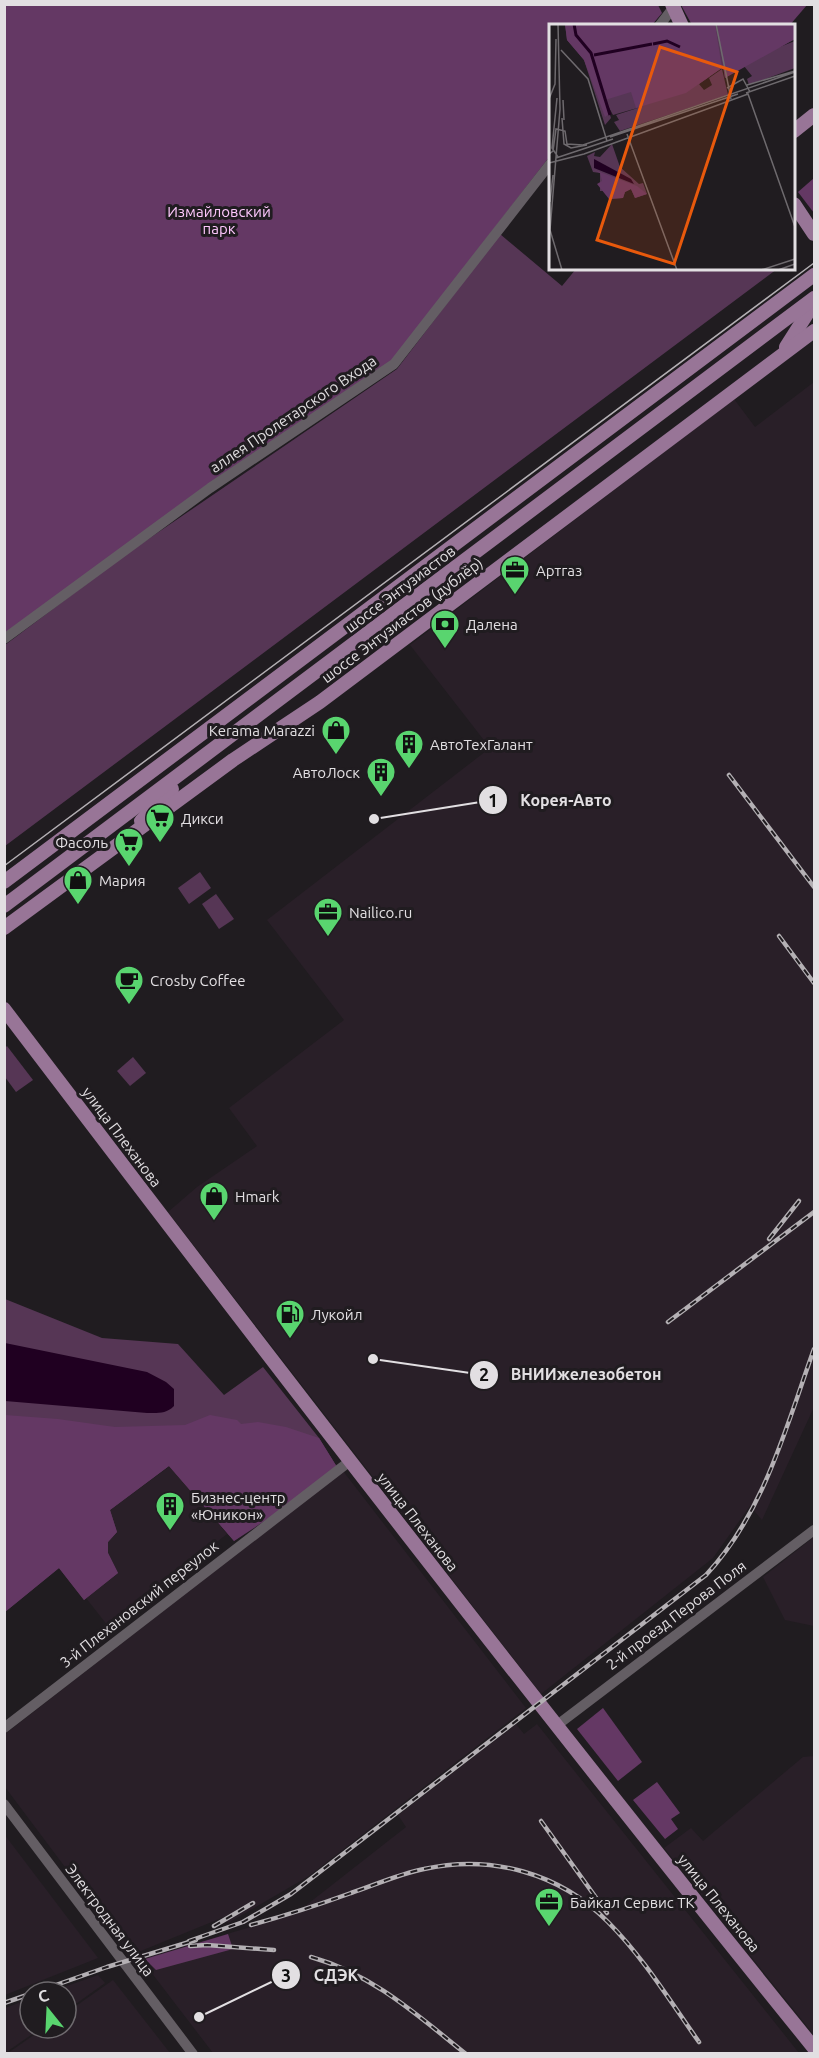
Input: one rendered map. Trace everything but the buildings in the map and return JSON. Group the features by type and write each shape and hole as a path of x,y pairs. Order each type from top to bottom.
{"main road":[{"path":"673,6 681,24"},
{"path":"795,206 814,234"},
{"name":"шоссе Энтузиастов","path":"4,882 814,275"},
{"path":"776,360 794,338 814,301"},
{"name":"шоссе Энтузиастов","path":"4,906 814,301"},
{"name":"шоссе Энтузиастов (дублёр)","path":"4,928 233,760 320,702 814,331"},
{"path":"120,845 190,767"},
{"name":"улица Плеханова","path":"4,1009 350,1461 556,1725 814,2048"}],"street":[{"path":"660,24 673,6"},
{"name":"аллея Пролетарского Входа","path":"4,639 210,488 394,364 549,165"},
{"name":"3-й Плехановский переулок","path":"4,1728 350,1461"},
{"name":"2-й проезд Перова Поля","path":"556,1725 814,1530"},
{"name":"Электродная улица","path":"4,1804 193,2054"}],"shaded area":[{"path":"500,234 562,286 575,270 776,270 5,846 5,645 125,555 397,369"},
{"path":"814,382 814,1407 762,1520 750,1506 713,1558 541,1694 168,1212 197,1187 257,1146 229,1108 344,1020 267,920 490,748 410,645 734,399 755,427"},
{"path":"200,872 211,888 189,904 178,888"},
{"path":"216,894 234,919 219,929 202,904"},
{"path":"7,1046 33,1080 16,1092 5,1077 5,1048"},
{"path":"133,1057 146,1073 130,1086 117,1071"},
{"path":"5,1299 102,1338 178,1344 224,1395 263,1367 319,1438 337,1467 234,1541 169,1466 110,1510 117,1532 108,1542 108,1553 118,1573 84,1600 59,1568 5,1612"},
{"path":"5,1343 147,1372 174,1389 174,1406 165,1412 147,1413 5,1401"},
{"path":"170,1466 227,1534 108,1626 86,1598 118,1573 108,1553 108,1542 117,1532 110,1510"},
{"path":"343,1471 526,1708 309,1876 228,1923 224,1917 131,1955 5,1787 5,1734"},
{"path":"814,1537 814,1626 785,1620 763,1577"},
{"path":"516,1724 524,1734 537,1724 799,2053 213,2053 141,1959 295,1914 406,1827 398,1815"},
{"path":"814,1756 814,2035 664,1848 691,1828 703,1841 803,1757"},
{"path":"4,1834 98,1958 43,1980 18,1980 18,1990 4,1995"},
{"path":"98,1975 105,1983 78,2002 78,1982"},
{"path":"113,1980 170,2053 8,2053 27,2040 78,2040 78,2005"},
{"path":"18,2003 18,2040 24,2040 5,2053 5,2008"}],"green space":[{"name":"Измайловский парк","path":"5,5 658,5 662,13 653,24 549,24 549,157 392,361 5,633"},
{"path":"681,5 807,5 791,24 691,24"},
{"path":"814,178 814,213 798,192"},
{"path":"5,1415 115,1427 185,1425 210,1415 237,1420 241,1424 258,1422 286,1427 319,1438 337,1467 283,1509 234,1541 169,1466 110,1510 117,1532 108,1542 108,1553 118,1573 84,1600 59,1568 5,1612"},
{"path":"603,1708 642,1762 618,1781 577,1729"},
{"path":"657,1782 680,1813 671,1819 678,1829 665,1839 633,1800"},
{"path":"228,1934 233,1949 156,1970 145,1959"}],"tram line":[{"path":"4,866 814,263"}],"railway":[{"path":"729,775 814,887"},
{"path":"779,936 814,983"},
{"path":"769,1239 799,1201"},
{"path":"668,1322 814,1212"},
{"path":"189,1941 243,1922 291,1894 706,1575 726,1551 758,1497 783,1438 814,1349"},
{"path":"541,1821 607,1913"},
{"path":"251,1925 424,1869 474,1864 499,1866 523,1872 568,1891 608,1922 645,1965 699,2042"},
{"path":"214,1926 253,1903"},
{"path":"70,1980 196,1940"},
{"path":"190,1946 207,1945 274,1950"},
{"path":"311,1957 333,1964 374,1985 412,2011 466,2054"},
{"path":"4,2003 18,1998"}],"place":[{"name":"Артгаз","path":"515,596"},
{"name":"Далена","path":"445,650"},
{"name":"Kerama Marazzi","path":"336,756"},
{"name":"АвтоТехГалант","path":"409,770"},
{"name":"АвтоЛоск","path":"381,798"},
{"name":"Корея-Авто","path":"374,819"},
{"name":"Дикси","path":"160,844"},
{"name":"Фасоль","path":"129,868"},
{"name":"Мария","path":"78,906"},
{"name":"Nailico.ru","path":"328,938"},
{"name":"Crosby Coffee","path":"129,1006"},
{"name":"Hmark","path":"214,1222"},
{"name":"Лукойл","path":"290,1340"},
{"name":"ВНИИжелезобетон","path":"373,1359"},
{"name":"Бизнес-центр «Юникон»","path":"170,1532"},
{"name":"Байкал Сервис ТК","path":"549,1928"},
{"name":"СДЭК","path":"199,2017"}]}
